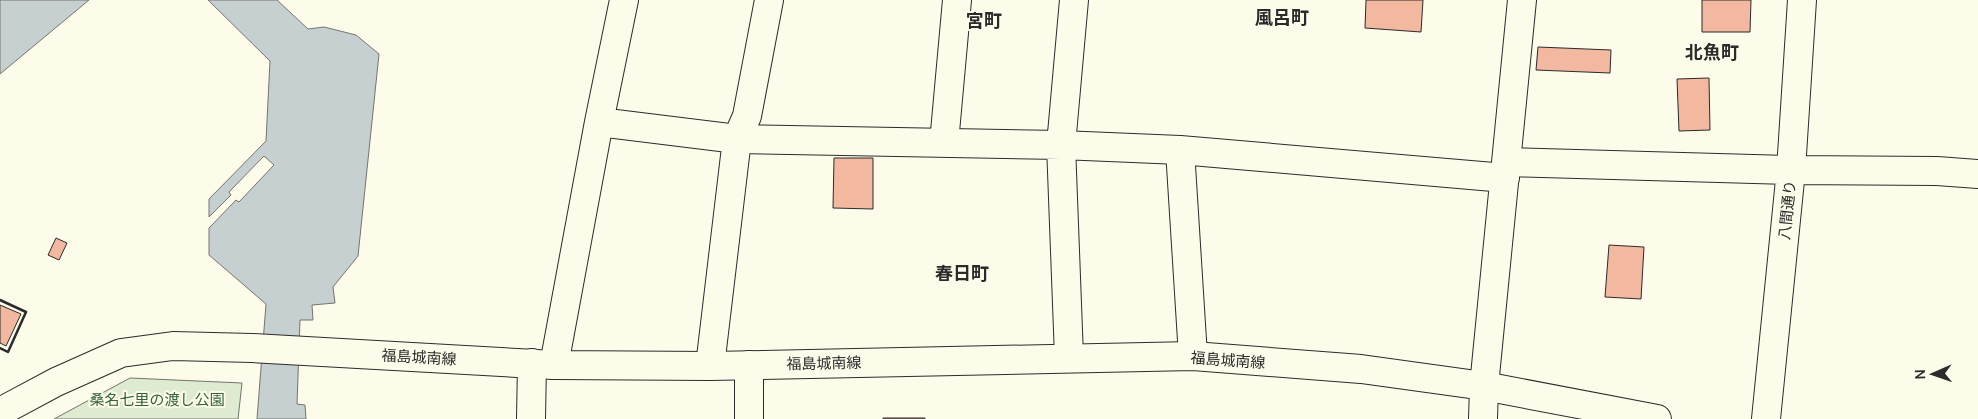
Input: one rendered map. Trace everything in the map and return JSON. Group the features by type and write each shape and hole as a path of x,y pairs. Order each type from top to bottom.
{"street":[{"path":"531,419 599,122 624,0"},
{"path":"710,366 737,139 747,116 769,0"},
{"path":"944,143 957,0"},
{"path":"1069,358 1061,145 1074,0"},
{"path":"1483,419 1484,386 1522,0"},
{"name":"八間通り","path":"1766,419 1791,170 1802,0"},
{"path":"599,122 737,139 1061,145 1180,150 1505,170 1937,171 1978,174"},
{"path":"1180,150 1193,356"},
{"name":"福島城南線","path":"0,412 56,382 121,353 172,346 252,348 543,364 710,366 1193,356 1362,369 1484,386 1657,419"},
{"path":"749,365 749,419"}],"green space":[{"name":"桑名七里の渡し公園","path":"130,378 242,383 238,419 54,419"}],"shaded area":[{"path":"0,0 89,0 0,74"},
{"path":"208,0 277,0 308,29 324,27 356,35 379,54 358,256 333,287 335,303 312,305 313,320 300,320 297,404 305,405 306,419 257,419 266,304 209,255 209,228 236,200 239,202 274,165 264,156 229,192 231,195 209,217 209,199 266,141 270,61"}],"building":[{"path":"1366,0 1423,0 1421,32 1365,28"},
{"path":"1702,0 1751,0 1750,32 1702,32"},
{"path":"1538,47 1611,50 1610,73 1536,70"},
{"path":"1709,78 1710,130 1679,131 1677,79"},
{"path":"834,158 873,158 873,209 833,208"},
{"path":"56,238 67,243 59,260 48,255"},
{"path":"1609,245 1644,247 1641,299 1605,297"},
{"path":"0,305 21,314 6,346 0,343"},
{"path":"925,418 925,419 883,419"}],"wall":[{"path":"0,300 26,312 8,352 0,348"}],"district":[{"name":"風呂町","path":"1282,17"},
{"name":"宮町","path":"984,20"},
{"name":"北魚町","path":"1712,52"},
{"name":"春日町","path":"962,273"}]}
